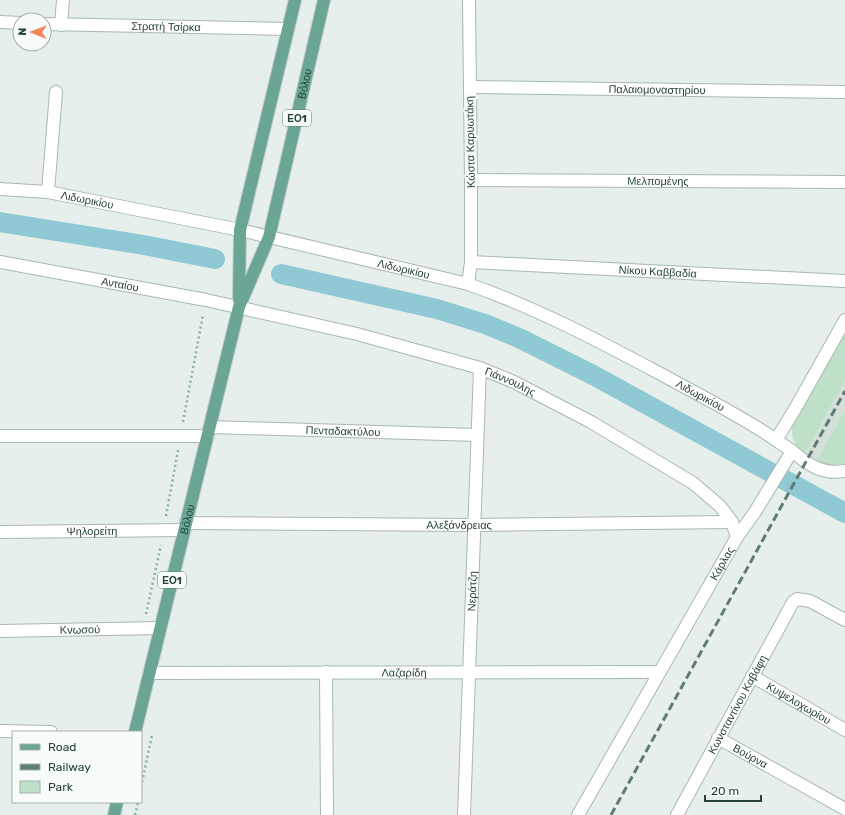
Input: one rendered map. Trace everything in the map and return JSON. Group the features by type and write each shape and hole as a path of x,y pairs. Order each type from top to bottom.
{"main road":[{"name":"ΕΟ1","path":"239,307 240,230 295,0"},
{"name":"Βόλου","path":"269,237 324,0"},
{"name":"ΕΟ1","path":"239,307 269,237"},
{"name":"Βόλου","path":"135,731 239,307"},
{"path":"114,815 117,803"}],"street":[{"path":"61,24 63,0"},
{"name":"Κώστα Καρυωτάκη","path":"468,284 470,262 471,180 469,0"},
{"path":"0,22 12,23"},
{"name":"Στρατή Τσίρκα","path":"52,24 288,29"},
{"name":"Παλαιομοναστηρίου","path":"470,87 845,92"},
{"path":"48,192 56,92"},
{"name":"Μελπομένης","path":"471,180 845,182"},
{"name":"Λιδωρικίου","path":"0,189 48,192 240,230 468,284 501,295 584,332 749,422 776,440"},
{"name":"Ανταίου","path":"0,262 239,307"},
{"name":"Νίκου Καββαδία","path":"470,262 845,281"},
{"name":"Γιάννουλης","path":"239,307 357,334 480,368 514,382 591,422 693,483 712,498 732,522 737,537"},
{"path":"845,320 796,409 776,440 789,455 823,471 845,471"},
{"name":"Νεράτζη","path":"464,815 473,525 480,368"},
{"name":"Πενταδακτύλου","path":"0,436 208,431 477,435"},
{"name":"Κάρλας","path":"578,815 737,537 755,512 789,455"},
{"name":"Αλεξάνδρειας","path":"185,526 732,522"},
{"name":"Ψηλορείτη","path":"0,532 185,526"},
{"name":"Κωνσταντίνου Καβάφη","path":"677,815 793,602 797,599 803,599 818,605 845,620"},
{"name":"Κνωσού","path":"0,631 160,628"},
{"path":"326,672 327,815"},
{"name":"Λαζαρίδη","path":"149,673 326,672 468,674 660,672"},
{"name":"Κυψελοχωρίου","path":"752,676 845,730"},
{"path":"0,731 12,731"},
{"name":"Βούρνα","path":"718,738 845,809"}],"path":[{"path":"135,815 138,803"}],"shaded area":[{"path":"845,381 845,410 816,461 804,455"}],"green space":[{"path":"845,330 845,381 804,455 793,440 792,431 794,421"},
{"path":"845,410 845,464 826,465 816,461"}],"waterway":[{"path":"0,222 144,245 215,259"},
{"path":"281,274 437,309 485,324 519,338 593,375 845,513"}],"railway":[{"path":"611,815 845,391"}]}
